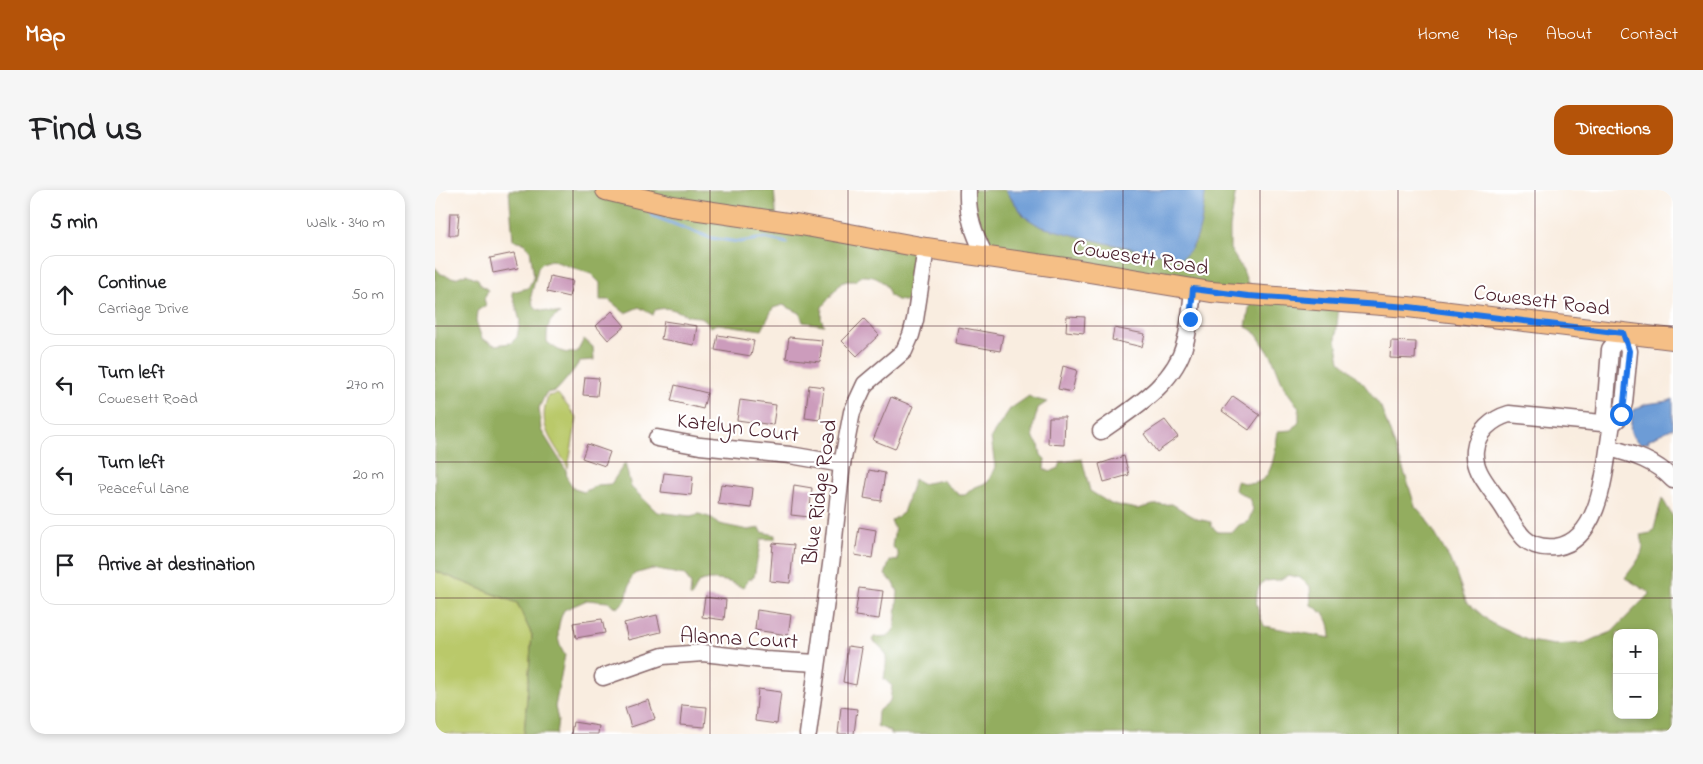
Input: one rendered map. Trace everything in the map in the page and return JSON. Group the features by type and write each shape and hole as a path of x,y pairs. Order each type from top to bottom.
{"main road":[{"name":"Cowesett Road","path":"605,190 672,206 801,225 926,248 1193,289 1255,296 1409,307 1673,339"}],"street":[{"path":"968,190 967,206 973,229 985,256"},
{"name":"Blue Ridge Road","path":"808,734 833,557 842,464 852,412 865,384 904,352 911,335 918,303 926,248"},
{"path":"1101,431 1154,392 1173,370 1185,345 1193,289"},
{"path":"1612,424 1509,414 1496,419 1481,433 1476,445 1477,469 1525,538 1541,546 1552,548 1562,546 1573,540 1587,525 1604,481 1609,448 1612,424 1605,414 1610,349 1623,333"},
{"name":"Katelyn Court","path":"657,438 700,446 790,455 842,464"},
{"path":"1609,448 1628,452 1656,464 1673,480"},
{"name":"Alanna Court","path":"603,677 663,656 703,653 765,660 817,663"}],"green space":[{"path":"509,190 774,190 777,222 922,248 917,303 897,300 890,296 886,286 880,280 861,276 856,281 841,283 822,307 821,318 824,325 803,322 800,313 783,305 773,308 762,330 718,324 710,327 702,318 668,309 655,310 653,315 639,307 625,313 609,300 600,300 600,283 591,274 551,260 543,263 538,268 531,296 533,304 537,309 560,314 550,322 547,342 568,353 577,352 584,339 593,347 594,360 580,361 556,391 546,393 539,408 541,430 566,470 567,478 574,489 584,492 597,485 611,484 625,463 631,487 657,512 690,516 699,514 712,518 719,524 748,530 760,528 762,532 775,535 775,539 761,539 754,577 748,580 743,588 727,581 709,580 698,583 692,596 690,596 691,585 685,575 652,569 634,574 626,599 618,608 608,602 587,600 564,610 558,633 558,639 565,655 555,707 558,720 556,734 524,734 532,635 517,603 435,571 435,267 441,274 455,278 466,274 478,279 480,284 488,290 484,299 486,305 477,311 476,321 482,339 495,345 511,343 517,337 520,321 512,292 528,288 534,277 530,249 522,242 513,240"},
{"path":"968,190 1005,190 1025,217 1110,244 1181,258 1196,240 1206,190 1236,190 1230,227 1230,249 1243,270 1250,290 1339,303 1336,339 1340,361 1363,383 1381,407 1415,506 1426,518 1453,565 1466,601 1491,623 1529,641 1555,645 1584,643 1613,631 1613,719 1658,719 1658,629 1615,629 1650,593 1625,578 1642,552 1643,547 1640,535 1651,533 1654,529 1662,498 1673,517 1673,734 891,734 890,731 877,726 878,711 890,701 892,686 884,679 886,656 882,649 872,640 874,637 889,636 895,628 898,592 894,583 885,575 890,560 898,561 898,553 892,546 895,530 891,521 903,513 914,479 921,484 942,480 959,495 965,495 973,488 988,482 995,467 991,437 1010,409 1029,396 1047,402 1038,408 1033,428 1034,437 1039,445 1041,455 1045,459 1044,469 1052,471 1059,468 1061,462 1082,459 1090,491 1111,504 1137,509 1153,505 1172,504 1197,519 1211,522 1211,526 1218,532 1233,532 1239,525 1248,522 1253,509 1249,498 1235,490 1237,481 1249,484 1258,482 1265,477 1273,461 1278,431 1292,430 1299,422 1299,408 1284,387 1272,357 1254,331 1246,327 1251,297 983,255","holes":["1289,575 1300,578 1310,586 1311,605 1321,611 1327,618 1331,638 1264,626 1256,603 1257,592 1260,586 1264,581 1279,580"]},
{"path":"558,394 577,418 568,468 552,442 545,426 545,407 548,396"},
{"path":"435,571 517,603 532,635 524,734 435,734"}],"water":[{"path":"1005,190 1206,190 1197,237 1188,253 1181,258 1110,244 1041,227 1025,217"},
{"path":"1673,399 1673,428 1648,440 1649,442 1641,444 1633,436 1630,429 1634,410 1646,404"}],"building":[{"path":"450,213 459,213 457,235 449,235"},
{"path":"514,253 518,268 493,273 490,258"},
{"path":"550,276 573,281 569,297 547,292"},
{"path":"612,311 625,326 608,340 596,326"},
{"path":"1067,316 1085,317 1084,333 1066,331"},
{"path":"864,319 879,335 857,356 842,341"},
{"path":"664,321 697,326 694,345 661,339"},
{"path":"958,327 1003,335 1000,351 955,343"},
{"path":"1114,328 1145,334 1142,347 1112,340"},
{"path":"718,335 754,341 751,356 715,350"},
{"path":"789,337 822,340 820,362 786,358"},
{"path":"1391,341 1416,342 1415,359 1390,358"},
{"path":"1063,366 1077,370 1072,392 1058,389"},
{"path":"585,377 599,378 597,396 583,395"},
{"path":"675,385 707,393 703,409 671,401"},
{"path":"809,385 824,387 820,420 805,418"},
{"path":"1233,396 1260,415 1249,430 1222,411"},
{"path":"891,397 913,406 895,449 873,440"},
{"path":"740,400 776,405 773,425 737,420"},
{"path":"1049,417 1065,417 1064,445 1048,444"},
{"path":"1165,420 1178,437 1157,452 1144,434"},
{"path":"587,444 610,452 605,466 582,458"},
{"path":"1124,456 1129,475 1104,482 1099,464"},
{"path":"869,470 885,473 881,501 864,498"},
{"path":"664,473 693,476 691,495 661,492"},
{"path":"721,484 753,488 751,508 718,504"},
{"path":"794,485 812,488 809,517 791,515"},
{"path":"859,527 876,530 872,558 855,555"},
{"path":"773,543 794,545 790,583 770,581"},
{"path":"859,588 883,591 879,619 855,616"},
{"path":"705,597 726,600 724,620 702,617"},
{"path":"757,610 791,615 788,635 755,630"},
{"path":"657,615 661,632 628,640 624,623"},
{"path":"602,619 605,633 576,638 573,623"},
{"path":"848,646 862,648 856,685 843,682"},
{"path":"758,689 781,692 777,724 755,721"},
{"path":"649,700 655,719 631,727 625,708"},
{"path":"682,705 707,707 705,727 680,725"},
{"path":"841,707 857,709 854,734 838,734"},
{"path":"573,722 599,726 598,734 571,734"}],"waterway":[{"path":"647,208 653,216 711,238 739,242 765,238 787,243"}],"route":[{"path":"1190,319 1193,289 1248,296 1409,307 1623,333 1629,351 1624,403 1621,414"}]}
